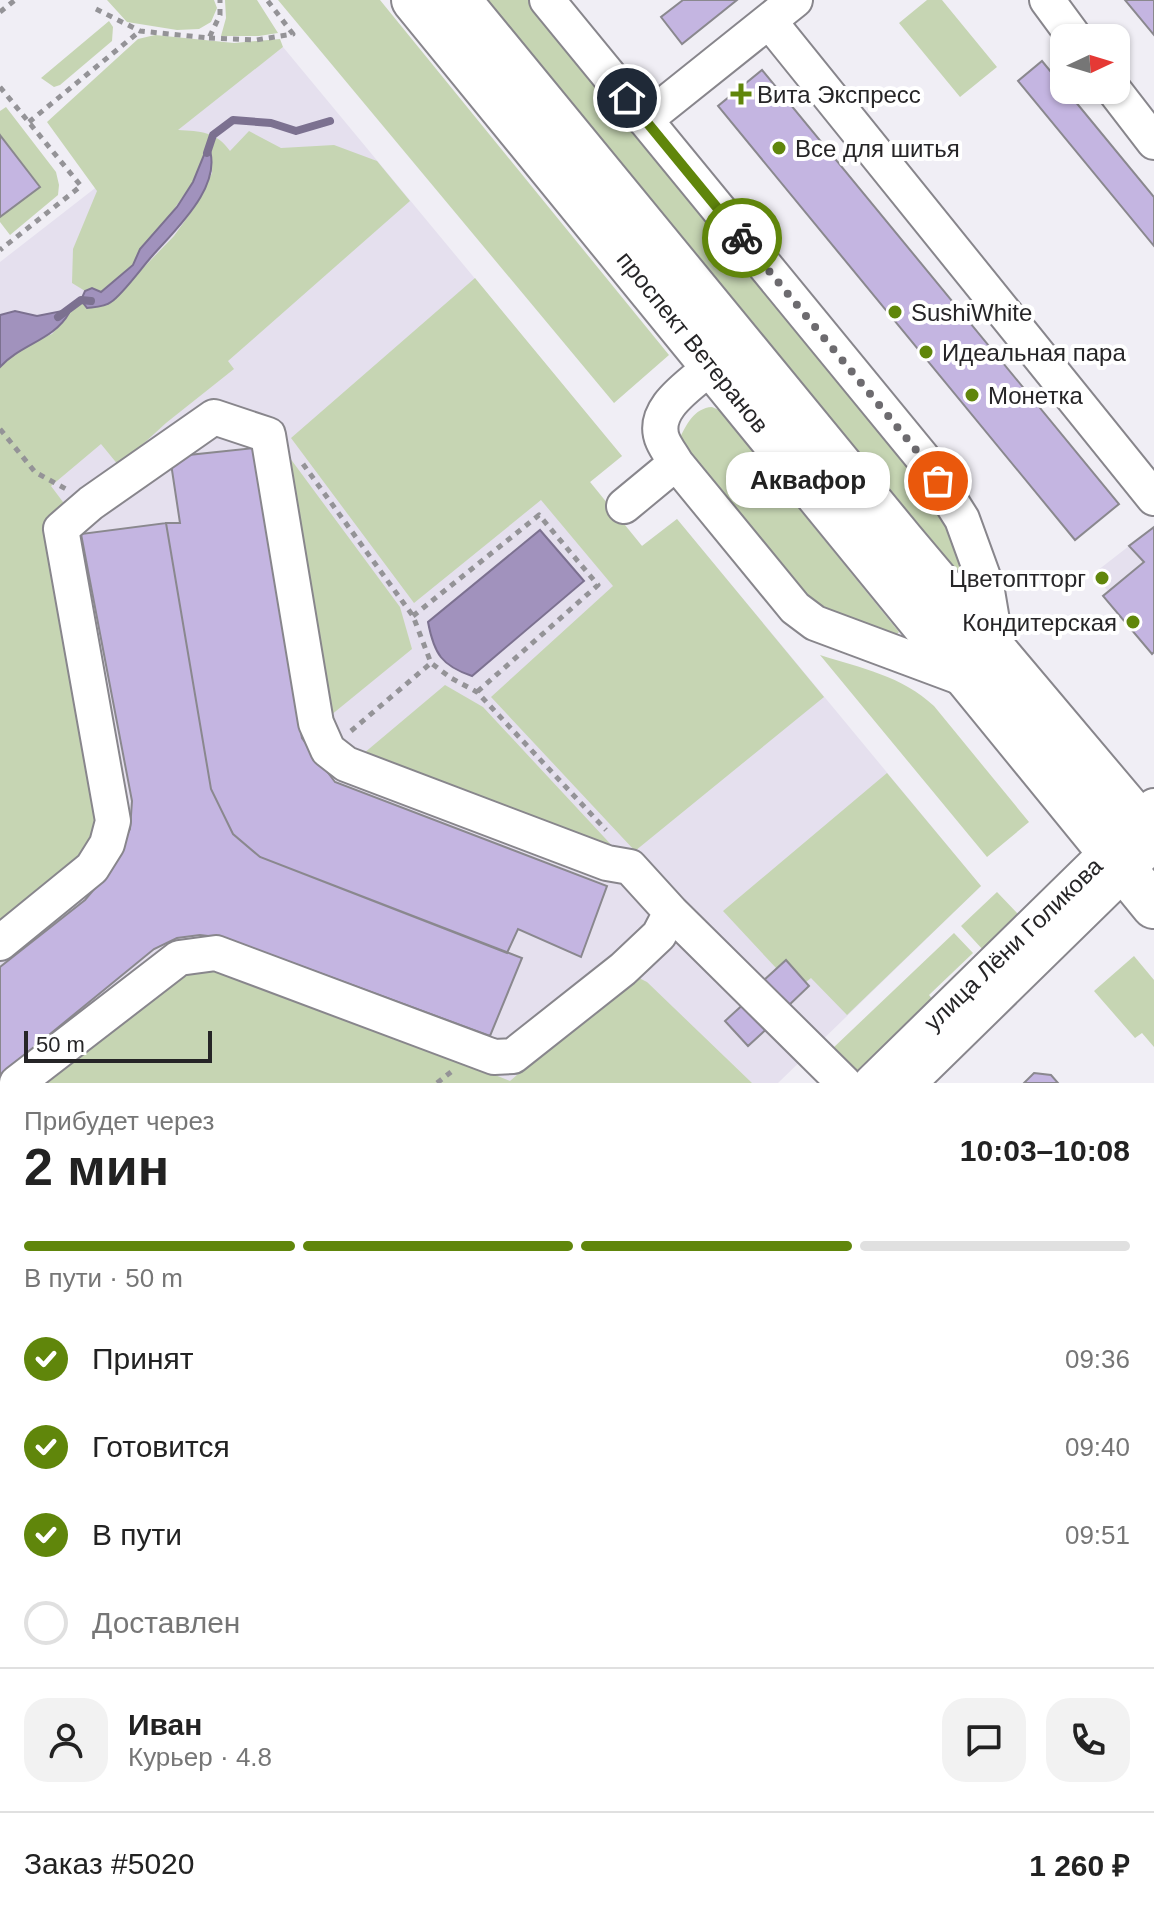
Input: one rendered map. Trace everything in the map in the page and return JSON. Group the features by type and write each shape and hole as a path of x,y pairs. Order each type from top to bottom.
{"main road":[{"name":"проспект Ветеранов","path":"414,0 712,366 1139,839 1154,906"},
{"name":"проспект Ветеранов","path":"458,0 983,668"}],"street":[{"path":"1047,0 1065,24"},
{"path":"554,3 645,120 926,462 962,519 986,585 983,668 815,623 795,608 676,463 661,439 660,421 667,406 712,366"},
{"path":"645,120 782,10 1154,498"},
{"path":"1125,104 1154,142"},
{"path":"0,943 92,868 107,844 113,821 61,529 91,503 214,417 268,435 316,723 328,750 346,764 607,863 630,867 671,912 844,1083"},
{"path":"624,506 676,463"},
{"name":"улица Лёни Голикова","path":"871,1083 1139,839"},
{"name":"улица Лёни Голикова","path":"909,1083 1139,839"},
{"path":"17,1083 179,958 216,953 494,1057 513,1056 623,969 659,935 671,912"}],"path":[{"path":"0,12 15,0"},
{"path":"209,38 220,15 220,0"},
{"path":"96,9 140,31 256,40 293,34 267,0"},
{"path":"29,122 140,31"},
{"path":"0,87 81,186 0,250"},
{"path":"0,429 35,472 91,503"},
{"path":"268,435 288,443 413,616 431,663 477,692 623,848 630,867"},
{"path":"413,616 539,515 598,585 477,692"},
{"path":"328,750 431,663"}],"shaded area":[{"path":"283,47 622,456 590,482 642,546 677,519 981,886 778,1083 0,1083 0,262 211,98"},
{"path":"208,145 212,160 210,175 185,219 116,298 106,305 87,308 81,300 85,291 92,288 101,292 133,265 140,249 177,207 193,182"},
{"path":"67,310 69,313 55,330 0,367 0,315 15,311 37,316"},
{"path":"540,530 584,581 472,676 453,668 437,651 428,622"},
{"name":"Цветоптторг","path":"1129,546 1144,562 1108,591 1093,574"}],"green space":[{"path":"107,0 214,0 217,8 211,22 199,29 177,30 127,22"},
{"path":"225,0 257,0 278,33 221,36 226,18"},
{"path":"278,0 380,0 669,355 614,403"},
{"path":"476,0 530,0 913,468 947,526 969,591"},
{"path":"927,0 942,0 997,67 960,97 899,23"},
{"path":"109,21 113,27 112,41 60,85 54,87 41,78"},
{"path":"155,35 234,43 280,39 283,47 178,130 214,136 230,151 249,131 281,148 334,145 377,161 410,201 228,361 234,369 166,423 119,466 101,444 51,486 66,506 104,822 98,843 0,931 0,367 11,355 52,334 69,314 67,310 81,300 87,308 120,292 174,236 194,208 212,173 208,152 193,182 165,222 140,249 133,265 101,293 92,288 85,291 72,283 73,249 97,191 47,122 138,39"},
{"path":"6,107 56,172 59,185 58,195 10,235 0,222 0,217 40,186 0,135 0,111"},
{"path":"475,278 622,456 590,482 642,546 677,519 824,697 635,851 491,697 613,586 541,500 414,603 291,438"},
{"path":"712,407 719,410 899,632 893,639 802,600 679,440 695,414"},
{"path":"284,450 400,607 412,649 325,720"},
{"path":"820,655 895,680 922,696 934,706 1029,822 987,857"},
{"path":"445,685 483,707 617,851 357,759"},
{"path":"887,773 981,886 847,1015 811,978 806,982 786,961 777,969 723,911"},
{"path":"997,892 1021,917 984,951 961,926"},
{"path":"954,933 973,953 929,995 933,1000 858,1075 832,1049"},
{"path":"1134,956 1154,980 1154,1047 1142,1033 1135,1038 1094,991"},
{"path":"223,966 510,1081 633,975 647,982 752,1083 47,1083 183,971"}],"building":[{"path":"683,0 737,0 682,44 661,17"},
{"path":"1125,0 1154,0 1154,35"},
{"path":"1042,61 1050,71 1050,104 1077,104 1154,197 1154,246 1018,81"},
{"path":"762,70 1119,504 1075,540 718,106"},
{"path":"0,135 40,187 0,217"},
{"path":"254,448 302,738 335,782 607,886 581,957 518,929 507,953 260,857 233,834 211,789 166,523 180,523 170,457"},
{"path":"166,523 211,789 233,834 260,857 522,958 490,1036 225,938 200,935 177,938 154,949 0,1075 0,967 85,900 107,874 130,829 132,801 81,534"},
{"path":"1154,527 1152,654 1103,596 1144,562 1129,546"},
{"path":"786,960 809,986 787,1007 763,981"},
{"path":"748,1000 771,1025 748,1046 725,1021"},
{"path":"1034,1073 1051,1075 1058,1083 1024,1083"}],"waterway":[{"path":"207,153 213,135 233,120 271,123 296,131 330,121"},
{"path":"58,317 81,300 91,301"}],"way so far":[{"path":"742,238 926,462 938,481"}],"place":[{"name":"Вита Экспресс","path":"741,94"},
{"name":"Все для шитья","path":"779,148"},
{"name":"SushiWhite","path":"895,312"},
{"name":"Идеальная пара","path":"926,352"},
{"name":"Монетка","path":"972,395"},
{"name":"Аквафор","path":"938,481"},
{"name":"Цветоптторг","path":"1102,578"},
{"name":"Кондитерская","path":"1133,622"}],"route":[{"path":"627,98 742,238"}]}
